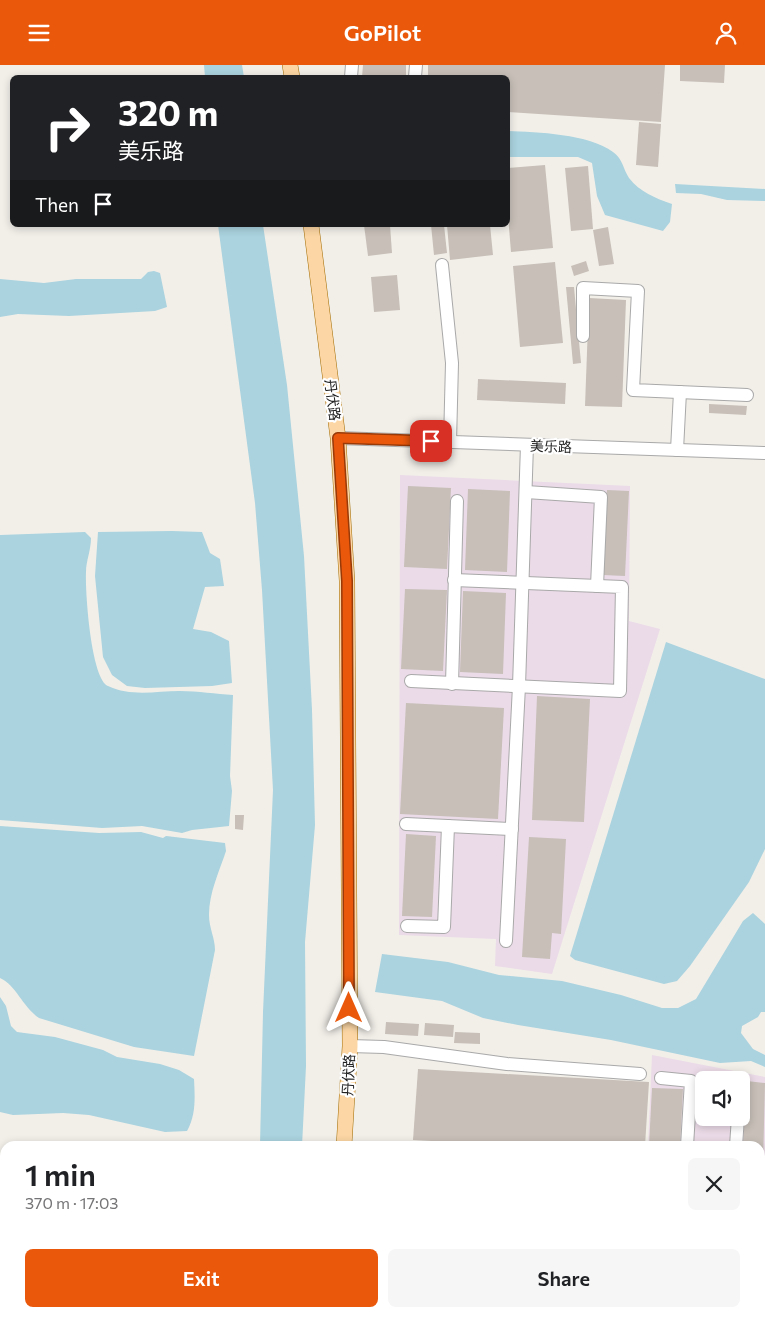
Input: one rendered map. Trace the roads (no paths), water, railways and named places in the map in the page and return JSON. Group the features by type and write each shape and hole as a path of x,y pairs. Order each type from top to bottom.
{"main road":[{"name":"丹伏路","path":"311,227 338,438 347,581 350,1046 344,1141"}],"street":[{"path":"442,265 452,363 450,442"},
{"path":"583,336 583,288 638,291 633,390 747,395"},
{"path":"677,450 680,392"},
{"name":"美乐路","path":"338,438 765,453"},
{"path":"506,941 519,686 528,445"},
{"path":"526,492 601,497 597,586"},
{"path":"452,684 457,501"},
{"path":"411,681 620,691 622,587 454,580"},
{"path":"406,824 512,829"},
{"path":"407,925 444,927 448,826"},
{"path":"350,1046 384,1047 507,1065 640,1074"},
{"path":"661,1079 691,1081 687,1141"},
{"path":"736,1141 737,1126"}],"water":[{"path":"204,65 242,65 244,75 205,75"},
{"path":"510,131 577,138 591,141 613,152 619,158 629,178 638,187 654,197 672,204 670,222 663,231 605,215 597,196 592,163 578,157 510,157"},
{"path":"675,184 765,189 765,201 727,200 701,194 676,193"},
{"path":"218,227 263,227 287,385 304,556 312,710 315,825 305,942 306,1066 302,1141 260,1141 263,1012 273,790 262,590 255,503"},
{"path":"148,272 160,273 167,307 155,311 69,316 18,314 0,317 0,279 44,283 76,279 141,279"},
{"path":"85,532 91,538 86,572 90,633 97,668 102,680 108,686 126,691 144,693 187,691 233,695 230,776 232,791 229,826 182,833 142,826 102,828 0,820 0,535"},
{"path":"98,532 202,532 210,553 220,559 224,586 205,587 193,629 211,632 229,641 232,683 212,686 145,688 127,686 112,675 103,657 95,576"},
{"path":"666,642 765,679 765,849 749,882 690,966 677,981 664,984 575,960 570,956"},
{"path":"0,826 99,833 141,832 163,838 166,836 225,843 226,851 209,907 209,920 215,950 194,1056 134,1047 39,1018 28,1008 6,981 0,978"},
{"path":"753,913 765,924 765,1012 761,1012 758,1017 742,1026 741,1033 753,1049 765,1055 765,1067 751,1061 720,1063 611,1040 518,1025 483,1018 442,1001 375,992 382,954 448,962 499,975 562,981 621,995 662,1008 678,1008 696,999 743,921"},
{"path":"0,997 6,1006 11,1026 17,1032 55,1037 103,1050 117,1057 160,1064 179,1070 194,1079 195,1100 187,1131 165,1132 89,1115 63,1113 13,1115 0,1112"}]}
